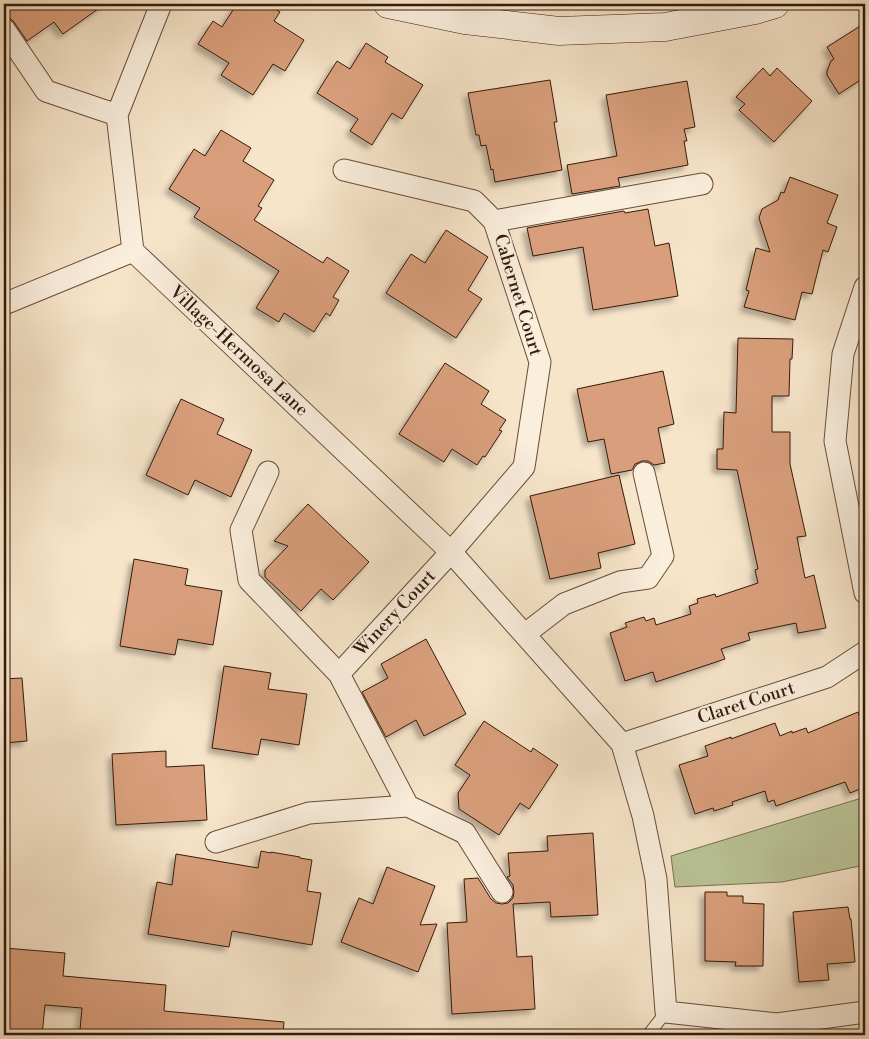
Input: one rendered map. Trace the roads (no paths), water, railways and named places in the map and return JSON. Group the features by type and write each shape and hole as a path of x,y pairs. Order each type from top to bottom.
{"street":[{"path":"4,304 133,251 117,115 161,4"},
{"path":"388,4 465,20 559,31 665,27 755,10 775,4"},
{"path":"4,29 46,91 117,115"},
{"name":"Cabernet Court","path":"344,170 474,201 494,221 540,362 524,467 451,552"},
{"name":"Cabernet Court","path":"494,221 702,184"},
{"name":"Village-Hermosa Lane","path":"133,251 451,552 622,744 643,816 656,879 666,1012"},
{"path":"865,287 843,354 835,440 865,593"},
{"path":"268,472 241,530 249,580 339,674 408,806"},
{"path":"524,634 564,604 620,582 648,578 663,556 644,473"},
{"name":"Winery Court","path":"339,674 451,552"},
{"name":"Claret Court","path":"622,744 827,677 865,652"},
{"path":"216,842 309,813 408,806 465,833 502,892"},
{"path":"666,1012 777,1024 865,1012"}],"lane":[{"path":"648,1035 666,1012"}]}
